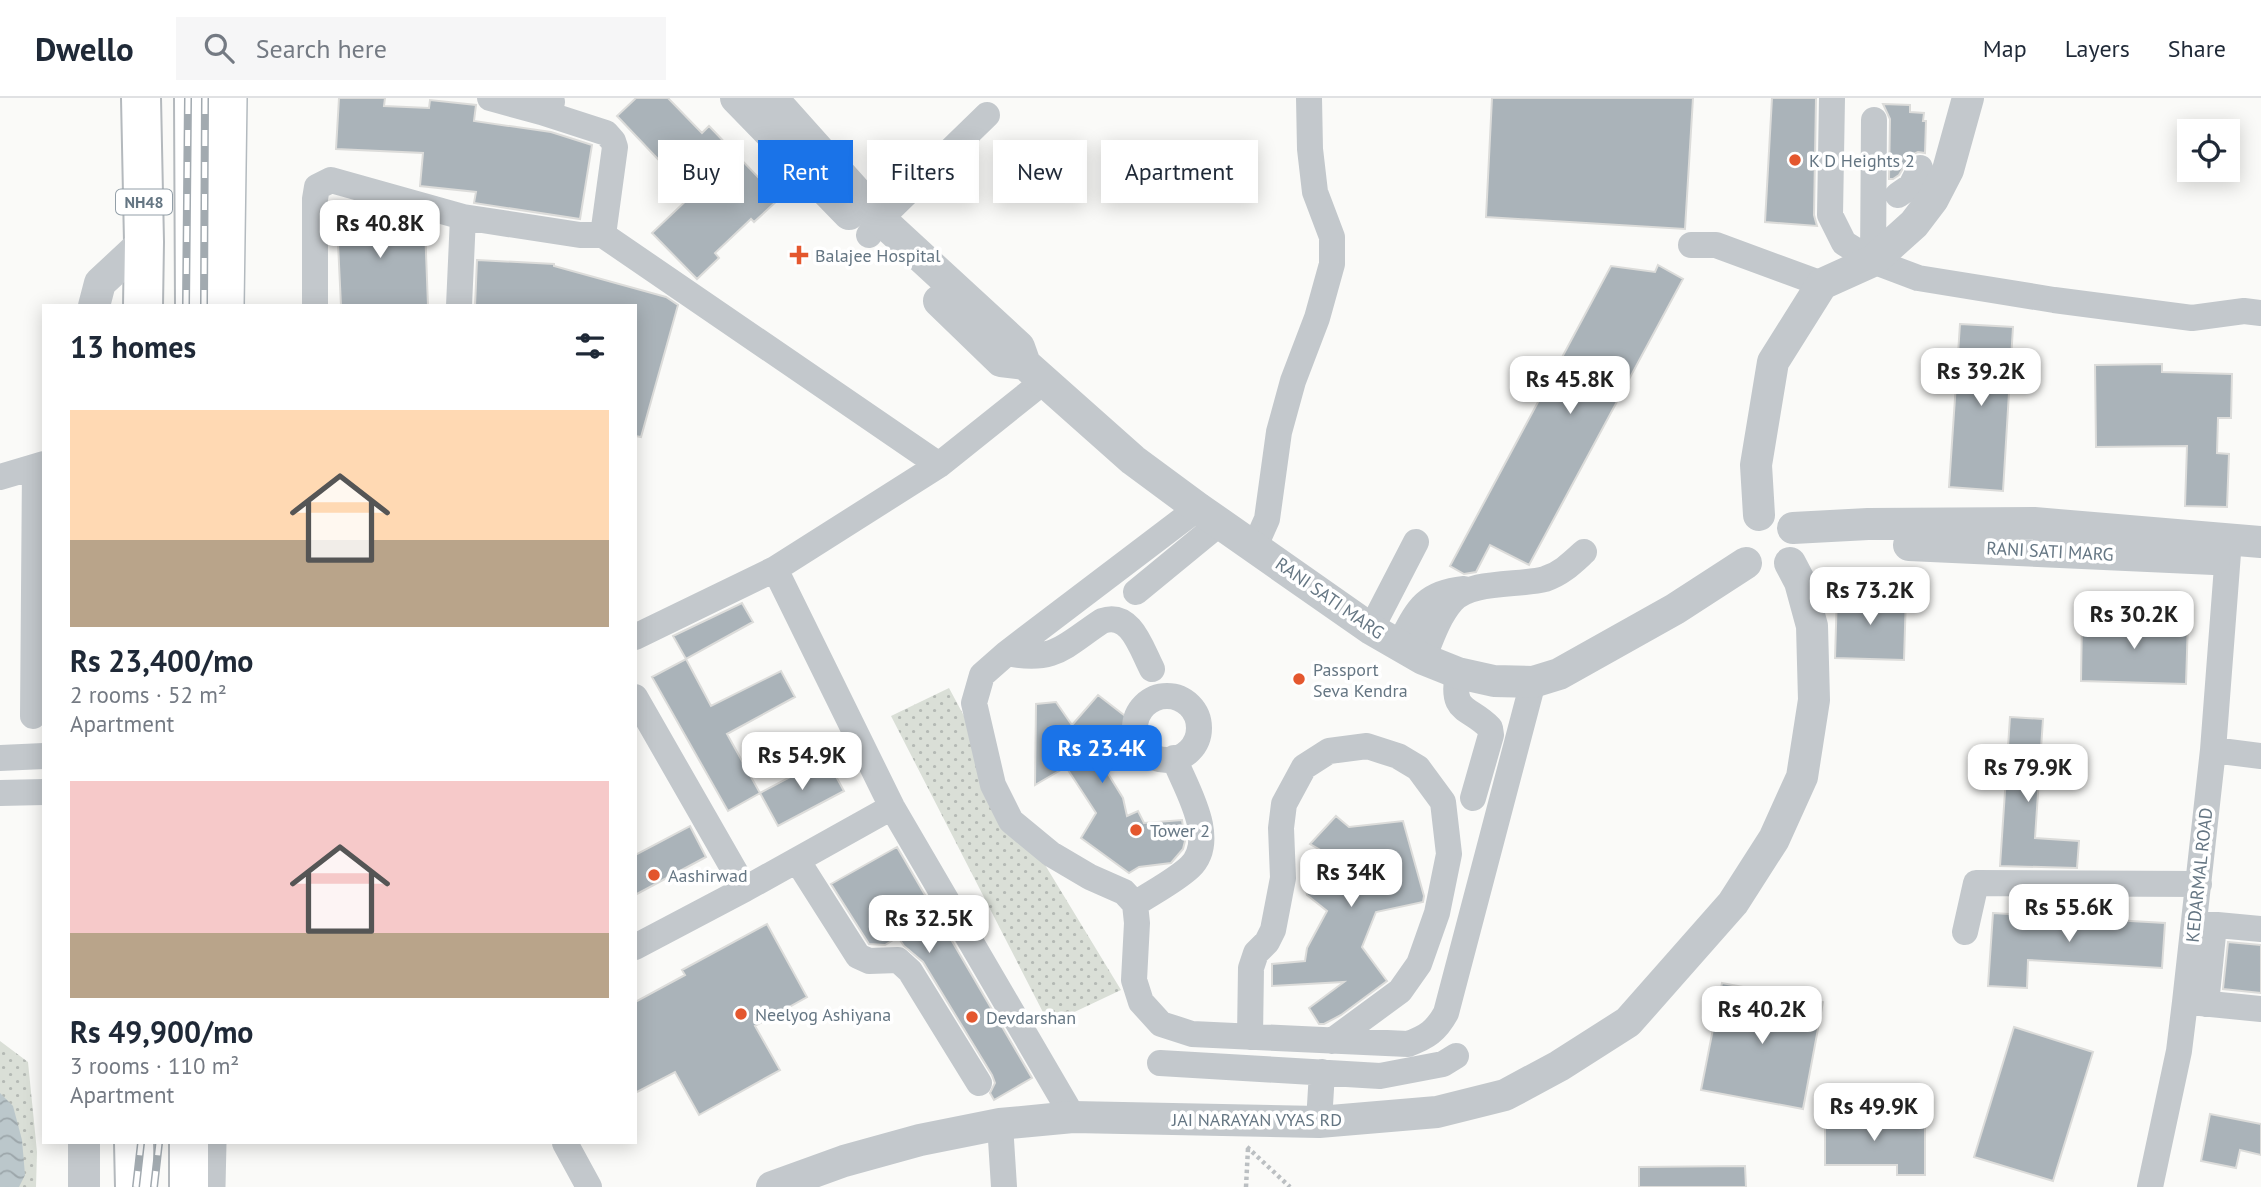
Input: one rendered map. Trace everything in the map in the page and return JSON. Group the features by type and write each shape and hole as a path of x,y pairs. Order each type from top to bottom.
{"highway":[{"name":"NH48","path":"141,98 143,304"},
{"name":"NH48","path":"194,98 195,304"},
{"path":"134,1144 135,1187"},
{"path":"190,1144 210,1184"}],"main road":[{"path":"225,304 228,98"}],"street":[{"path":"490,98 548,105 606,133 614,141 603,234"},
{"path":"1255,546 1267,519 1279,432 1332,264 1332,237 1315,192 1310,149 1309,98"},
{"path":"1832,98 1830,215 1844,243 1873,261 1918,278 2054,300 2192,318 2244,311 2261,313"},
{"path":"1898,195 1928,169 1968,98"},
{"name":"RANI SATI MARG","path":"749,100 875,227 1001,361 1034,373 1133,460 1371,629 1411,652 1458,673 1494,681 1533,682 1559,674 1675,609 1746,563"},
{"path":"875,227 986,115"},
{"path":"1873,261 1874,120"},
{"path":"1759,515 1756,465 1773,362 1822,284 1873,261 1914,224 1933,199 1928,169"},
{"path":"315,304 315,199 317,187 331,180 463,217 580,235 603,234 939,465"},
{"path":"458,304 463,217"},
{"path":"95,304 100,283 144,242"},
{"path":"1691,245 1716,245 1822,284"},
{"path":"637,636 775,569 939,465 1034,373"},
{"path":"0,477 39,465 33,716"},
{"path":"1136,592 1209,515"},
{"path":"1209,515 1007,653 982,675 974,703 993,785 1011,821 1051,854 1090,877 1124,892 1135,904 1137,923 1134,980 1141,1002 1161,1024 1192,1034 1408,1044 1426,1038 1437,1029 1446,1013 1533,682"},
{"path":"1759,515 1779,515 1794,546 1773,572 1763,572 1746,563 1740,555 1739,535 1750,519 1759,515"},
{"name":"RANI SATI MARG","path":"1794,546 1850,535 2026,536 2228,550 2261,563"},
{"path":"1371,629 1416,542"},
{"path":"2228,550 2261,542"},
{"name":"JAI NARAYAN VYAS RD","path":"772,1187 857,1157 920,1140 1000,1124 1073,1117 1319,1122 1437,1112 1505,1095 1559,1066 1628,1022 1733,903 1774,839 1801,777 1814,700 1812,626 1794,546"},
{"name":"KEDARMAL ROAD","path":"2150,1187 2179,1051 2196,1003 2204,924 2199,884 2213,750 2228,550"},
{"path":"1411,652 1417,611 1444,591 1545,579 1562,572 1584,552"},
{"path":"775,569 892,807 1073,1117"},
{"path":"1007,653 1030,658 1050,656 1102,621 1112,618 1122,620 1130,626 1152,669"},
{"path":"1458,673 1456,696 1467,713 1490,728 1491,735 1473,798"},
{"path":"637,700 745,889"},
{"path":"1250,1037 1251,968 1256,953 1267,942 1273,930 1283,878 1281,828 1284,804 1304,767 1329,751 1367,746 1398,755 1418,768 1443,802 1449,854 1437,913 1419,964 1400,991 1332,1041"},
{"path":"2213,750 2261,756"},
{"path":"0,758 42,756"},
{"path":"1135,904 1191,866 1198,856 1202,835 1199,816 1174,758"},
{"path":"0,793 42,792"},
{"path":"637,946 892,807"},
{"path":"797,860 858,957 869,961 898,960 910,971 979,1083"},
{"path":"1965,932 1976,883 2199,884"},
{"path":"2204,924 2261,929"},
{"path":"2196,1003 2261,1009"},
{"path":"1160,1063 1380,1076 1443,1064 1456,1056"},
{"path":"1319,1122 1322,1072"},
{"path":"1000,1124 1004,1187"},
{"path":"83,1144 84,1187"},
{"path":"210,1184 217,1144"},
{"path":"566,1144 589,1187"}],"path":[{"path":"1218,1120 1290,1187"},
{"path":"1246,1187 1248,1148"}],"shaded area":[{"path":"949,688 1036,850 1121,990 1049,1024 891,716"},
{"path":"0,1041 28,1062 37,1152 36,1187 0,1187"}],"water":[{"path":"0,1093 13,1106 22,1140 25,1175 19,1187 0,1187"}],"building":[{"path":"339,98 385,98 384,106 429,108 430,100 476,105 474,121 551,132 592,145 580,219 474,203 476,192 420,186 423,153 336,149"},
{"path":"636,98 668,98 702,133 709,126 722,140 658,140 658,159 617,116"},
{"path":"1492,98 1693,98 1685,229 1486,217"},
{"name":"K D Heights 2","path":"1772,98 1816,98 1814,215 1817,226 1765,222"},
{"path":"1883,104 1910,105 1910,112 1924,113 1923,121 1926,121 1925,153 1911,155 1899,175 1893,179 1889,179 1890,119"},
{"path":"744,162 758,177 758,203 775,203 754,222 751,219 715,253 719,258 697,279 652,233 684,203 744,203"},
{"path":"336,201 347,201 376,209 377,227 425,226 428,304 341,304"},
{"path":"477,260 554,264 666,297 678,305 641,437 637,436 637,304 475,304"},
{"path":"1658,265 1683,279 1529,565 1490,545 1476,572 1464,574 1450,566 1611,266 1655,272"},
{"path":"1960,324 2013,327 2003,491 1949,487"},
{"path":"2162,364 2162,372 2232,374 2231,418 2218,418 2217,453 2229,454 2227,507 2185,506 2187,446 2096,447 2095,365"},
{"path":"1837,594 1906,596 1904,660 1835,658"},
{"path":"742,603 753,622 686,659 673,636"},
{"path":"2082,619 2188,621 2186,684 2081,681"},
{"path":"686,659 711,706 781,671 795,697 727,734 760,793 728,811 652,677"},
{"path":"1098,695 1129,719 1102,751 1106,762 1102,764 1123,798 1127,816 1138,811 1144,823 1182,820 1185,841 1183,849 1171,863 1139,867 1129,873 1081,838 1096,813 1066,767 1035,785 1036,704 1056,702 1072,725"},
{"path":"2010,717 2043,719 2035,838 2079,841 2077,868 2000,866"},
{"path":"826,758 844,791 778,826 760,793"},
{"path":"1336,816 1349,827 1403,821 1424,896 1423,902 1376,912 1362,947 1387,981 1341,1015 1319,1024 1309,1008 1344,982 1272,986 1272,964 1305,961 1307,948 1327,911 1307,895 1302,869 1322,851 1310,844"},
{"name":"Aashirwad","path":"690,826 706,857 637,894 637,854"},
{"name":"Devdarshan","path":"897,847 1032,1078 994,1100 990,1093 995,1083 992,1075 923,962 904,946 898,937 885,945 869,944 831,884"},
{"path":"1993,913 2165,923 2162,968 2028,960 2027,988 1988,986"},
{"name":"Neelyog Ashiyana","path":"767,924 807,997 755,1026 780,1070 699,1115 675,1072 637,1092 637,1001 685,975 682,970"},
{"path":"2228,942 2261,945 2261,993 2223,989"},
{"path":"1722,983 1823,1002 1803,1109 1701,1090"},
{"path":"2014,1027 2093,1052 2053,1181 1974,1157"},
{"path":"1825,1114 1896,1114 1896,1127 1925,1127 1925,1175 1897,1175 1897,1165 1825,1165"},
{"path":"2210,1114 2261,1124 2261,1155 2240,1150 2236,1168 2201,1161"},
{"path":"1745,1166 1746,1187 1639,1187 1639,1167"}],"railway":[{"path":"186,304 188,98"},
{"path":"204,304 205,98"},
{"path":"136,1187 141,1144"},
{"path":"154,1187 159,1144"}],"place":[{"name":"K D Heights 2","path":"1795,160"},
{"name":"Balajee Hospital","path":"799,255"},
{"name":"Passport Seva Kendra","path":"1299,679"},
{"name":"Tower 2","path":"1136,830"},
{"name":"Aashirwad","path":"654,875"},
{"name":"Neelyog Ashiyana","path":"741,1014"},
{"name":"Devdarshan","path":"972,1017"}]}
